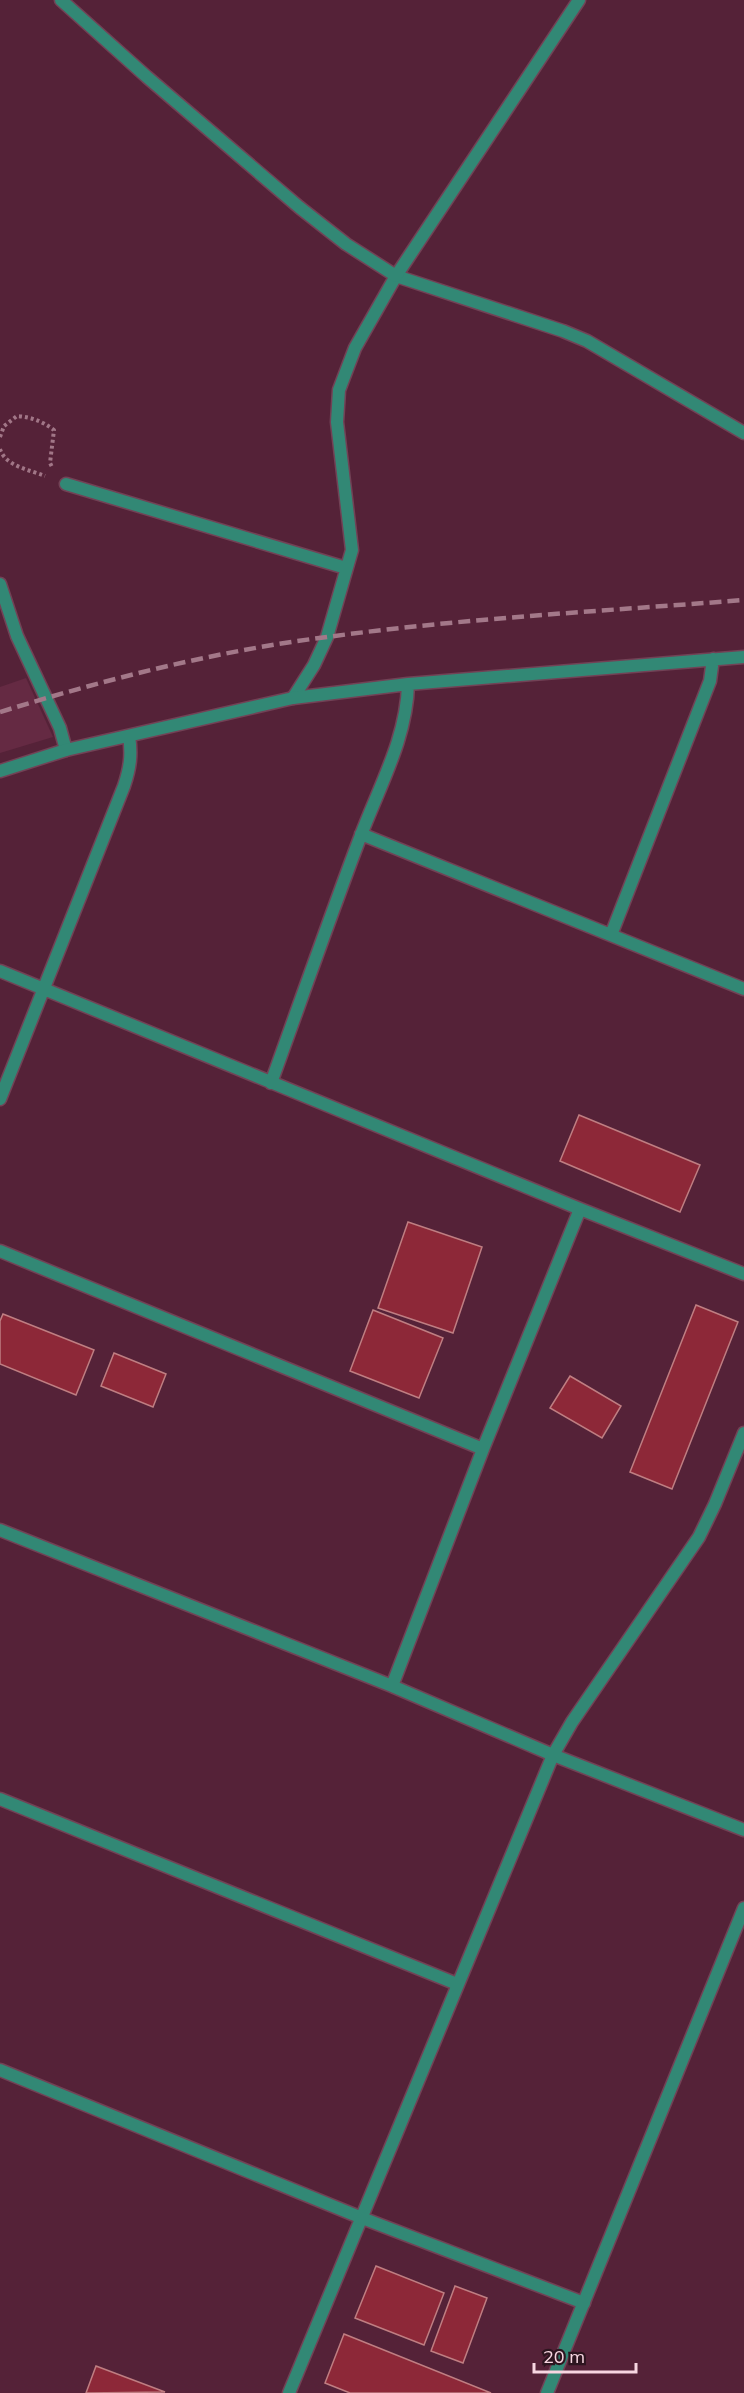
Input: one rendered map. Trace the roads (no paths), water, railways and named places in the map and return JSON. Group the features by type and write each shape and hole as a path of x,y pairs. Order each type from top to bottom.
{"street":[{"path":"61,0 299,207 346,244 396,276 563,331 586,341 744,433"},
{"path":"293,698 314,665 327,637 352,550 337,422 339,390 355,348 396,276 579,0"},
{"path":"66,484 346,568"},
{"path":"0,584 17,636 60,728 66,750"},
{"path":"0,771 66,750 293,698 408,684 744,657"},
{"path":"611,935 710,681 713,659"},
{"path":"271,1083 403,727 408,684"},
{"path":"0,1099 130,770 132,753 129,736"},
{"path":"362,834 744,989"},
{"path":"0,971 744,1274"},
{"path":"392,1686 483,1449 580,1209"},
{"path":"0,1251 483,1449"},
{"path":"289,2393 554,1755 572,1722 699,1537 744,1433"},
{"path":"0,1530 392,1686 554,1755 744,1830"},
{"path":"0,1799 457,1984"},
{"path":"547,2393 744,1908"},
{"path":"0,2070 362,2218 584,2303"}],"railway":[{"path":"0,712 162,667 285,643 379,630 483,620 744,600"}]}
